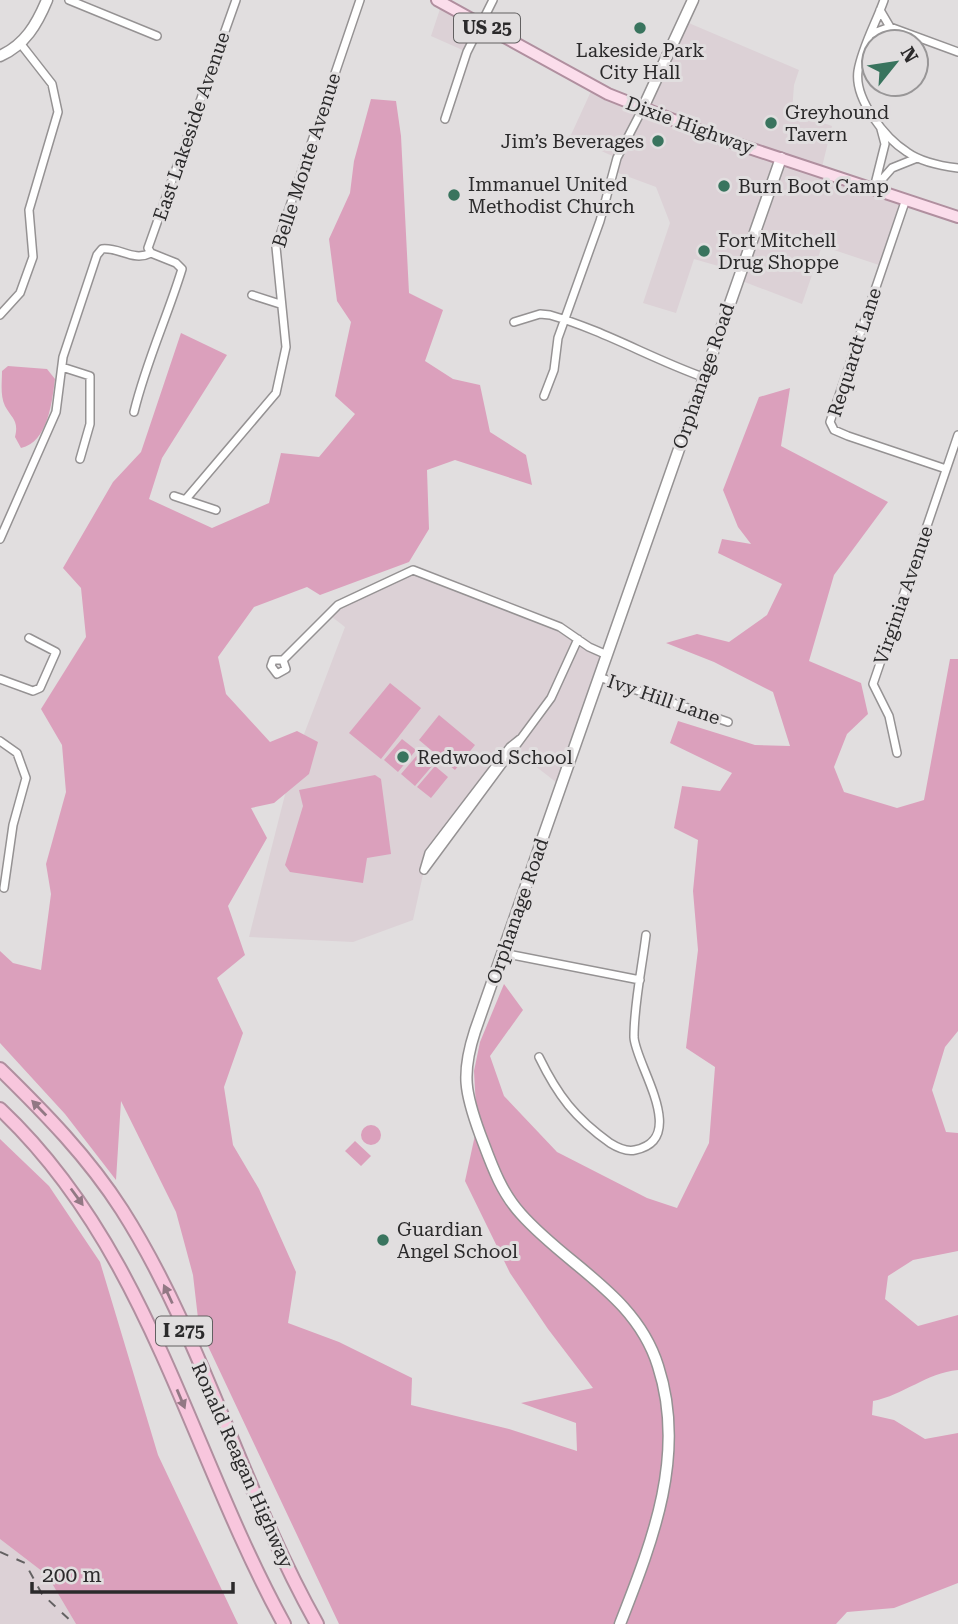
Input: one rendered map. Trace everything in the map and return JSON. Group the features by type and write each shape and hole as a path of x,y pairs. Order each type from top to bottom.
{"highway":[{"name":"Ronald Reagan Highway","path":"0,1069 76,1149 104,1183 137,1235 171,1301 282,1557 317,1624"},
{"name":"Ronald Reagan Highway","path":"0,1109 60,1174 109,1245 148,1322 248,1553 284,1624"}],"main road":[{"path":"0,56 20,43 35,26 47,0"},
{"name":"Dixie Highway","path":"437,0 593,87 643,108 781,158 958,217"},
{"path":"643,108 693,0"},
{"name":"Orphanage Road","path":"620,1624 661,1514 667,1469 666,1396 658,1364 636,1321 615,1297 530,1223 513,1204 498,1180 477,1126 468,1100 465,1070 471,1042 781,158"}],"street":[{"path":"69,0 157,36"},
{"name":"East Lakeside Avenue","path":"151,253 148,248 236,0"},
{"name":"Belle Monte Avenue","path":"186,499 276,393 286,347 276,264 279,234 360,0"},
{"path":"445,120 467,52 493,0"},
{"path":"873,28 884,0"},
{"path":"880,10 890,27 958,52"},
{"path":"0,315 20,293 33,257 29,210 54,134 58,113 52,84 20,43"},
{"path":"864,98 880,125 900,147 917,158 958,167"},
{"path":"544,396 554,370 556,348 600,221 617,158 643,108"},
{"path":"874,188 885,144 880,125"},
{"path":"874,188 892,168 917,158"},
{"name":"Requardt Lane","path":"906,200 830,422 834,430 848,436 946,469"},
{"path":"0,539 56,412 62,367 97,255 102,249 109,248 137,258 151,253 176,263 182,269 166,319 155,338 134,412"},
{"path":"252,295 281,304"},
{"path":"514,322 544,314 565,319 631,344 662,362 703,377"},
{"path":"62,367 90,376 90,425 80,458"},
{"name":"Virginia Avenue","path":"897,753 889,716 873,684 958,435"},
{"path":"174,496 216,510"},
{"path":"283,660 338,605 413,570 560,627 607,655"},
{"path":"0,678 33,691 40,688 56,652 29,638"},
{"path":"521,739 510,747 429,853 424,870 516,750 551,698 578,639"},
{"name":"Ivy Hill Lane","path":"599,677 728,722"},
{"path":"0,741 17,753 26,778 13,825 4,888"},
{"path":"540,1057 564,1102 585,1124 625,1150 638,1150 648,1144 655,1135 658,1105 635,1044 646,935"},
{"path":"502,953 640,980"}],"shaded area":[{"path":"442,3 482,26 467,52 431,36"},
{"path":"684,21 799,70 794,85 792,112 832,126 821,171 906,199 882,266 822,246 802,304 737,279 739,272 694,259 676,313 643,303 670,223 656,187 613,171 617,158 570,137 593,87 643,108"},
{"path":"371,99 396,101 401,136 409,293 443,310 425,361 453,379 480,385 490,432 526,455 532,485 455,460 427,470 429,529 409,562 320,595 307,587 254,607 218,657 226,694 270,742 297,731 318,742 309,774 274,803 251,808 267,838 228,906 245,955 217,978 243,1033 224,1087 233,1145 259,1189 296,1272 288,1323 339,1342 412,1378 411,1405 509,1429 577,1451 576,1423 521,1403 593,1388 510,1273 465,1181 477,1126 474,1071 480,1042 504,984 523,1010 490,1056 504,1096 557,1152 647,1198 677,1208 709,1143 715,1067 686,1048 698,950 693,891 698,840 674,828 682,786 720,791 732,773 670,743 678,721 755,745 790,746 773,692 714,662 666,643 697,634 729,642 767,615 782,584 718,553 722,539 751,544 738,527 723,490 759,397 790,388 781,446 888,502 834,575 809,661 861,683 868,714 847,734 834,767 844,792 897,808 924,800 950,659 958,659 958,1031 945,1047 932,1090 946,1132 958,1133 958,1251 913,1260 888,1276 885,1299 918,1326 958,1315 958,1370 936,1375 873,1401 872,1415 894,1420 925,1439 958,1433 958,1583 894,1608 847,1612 836,1624 339,1624 199,1327 193,1275 176,1212 121,1101 116,1180 65,1114 0,1043 0,951 13,963 41,970 51,894 46,864 66,792 62,745 41,709 86,637 81,588 63,568 113,482 141,452 181,333 227,355 162,458 149,499 212,528 269,503 281,453 319,457 355,414 335,396 351,322 337,301 329,239 350,193 354,161"},
{"path":"8,366 47,369 55,379 43,430 30,444 21,448 15,437 15,423 2,398 2,371"},
{"name":"Redwood School","path":"413,570 560,627 607,655 561,786 516,751 424,870 413,920 353,942 249,937 293,763 345,627 327,613"},
{"path":"390,683 421,708 381,759 349,733"},
{"path":"439,715 475,745 455,770 419,740"},
{"path":"402,739 416,750 398,772 384,760"},
{"path":"419,753 433,765 415,786 401,774"},
{"path":"435,766 448,777 431,798 417,787"},
{"path":"375,775 381,779 391,854 367,858 363,883 290,872 285,865 303,806 299,790"},
{"path":"367,1125 375,1125 381,1135 375,1145 367,1145 361,1139 361,1131"},
{"path":"0,1139 49,1186 100,1262 158,1455 238,1624 76,1624 47,1575 0,1539"},
{"path":"355,1141 371,1156 361,1166 345,1151"},
{"path":"0,1539 47,1575 76,1624 0,1624"}],"railway":[{"path":"0,1552 25,1563 42,1594 74,1624"}],"place":[{"name":"Lakeside Park City Hall","path":"640,28"},
{"name":"Greyhound Tavern","path":"771,123"},
{"name":"Jim’s Beverages","path":"658,141"},
{"name":"Burn Boot Camp","path":"724,186"},
{"name":"Immanuel United Methodist Church","path":"454,195"},
{"name":"Fort Mitchell Drug Shoppe","path":"704,251"},
{"name":"Redwood School","path":"403,757"},
{"name":"Guardian Angel School","path":"383,1240"}]}
